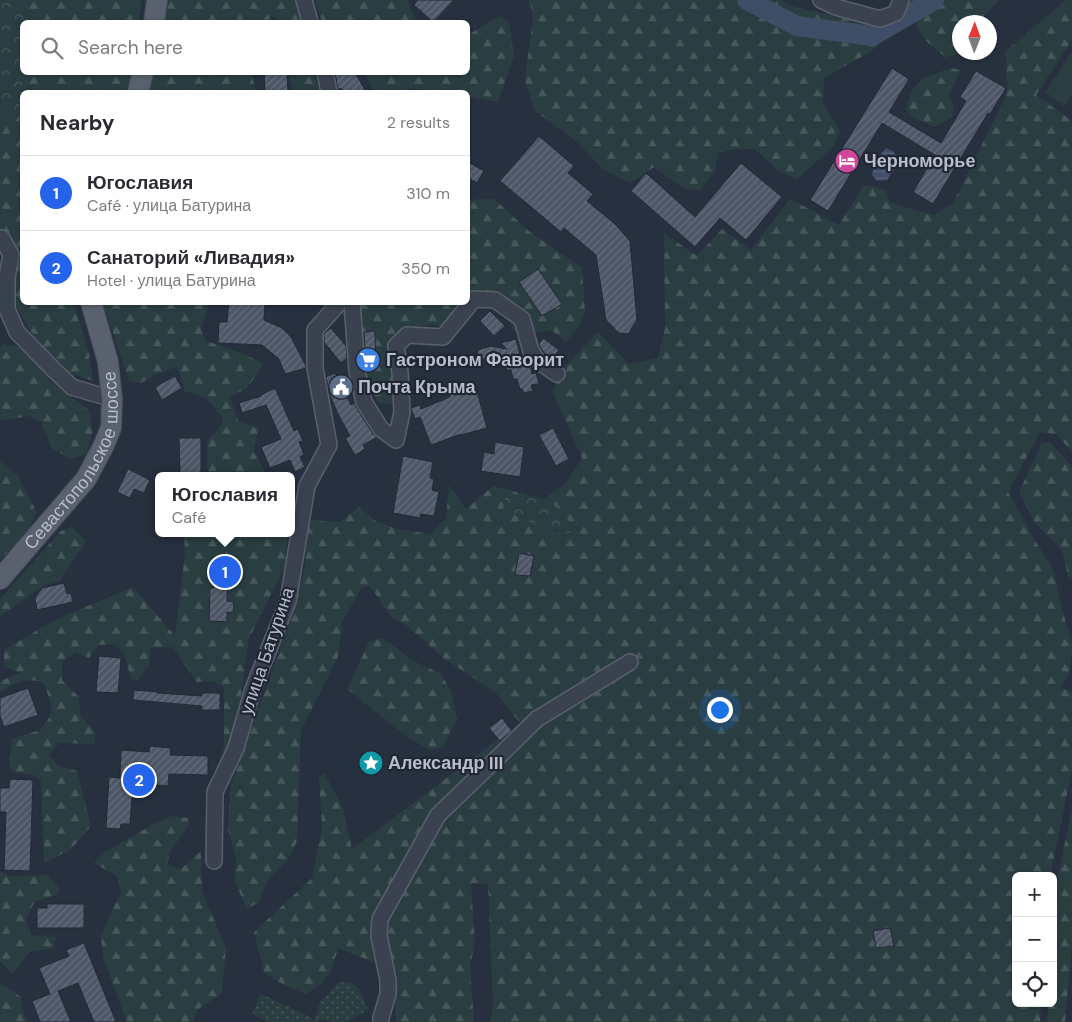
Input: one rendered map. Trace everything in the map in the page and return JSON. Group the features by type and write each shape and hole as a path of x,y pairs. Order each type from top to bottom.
{"main road":[{"path":"146,20 148,0"},
{"path":"154,20 157,0"},
{"path":"132,90 136,75"},
{"path":"138,90 142,75"},
{"path":"86,305 109,398"},
{"name":"Севастопольское шоссе","path":"0,579 86,479 111,428 108,362 91,305"}],"street":[{"path":"304,0 309,20"},
{"path":"820,0 836,7 880,19 896,12 901,0"},
{"path":"325,75 328,90"},
{"path":"0,239 2,238 11,255 7,277 6,309 17,332 72,387 109,398"},
{"path":"470,304 474,299 495,300 522,319 531,352 538,362 557,374"},
{"name":"улица Батурина","path":"214,861 215,792 236,748 253,689 288,601 307,486 329,445 314,368 315,330 337,305"},
{"path":"352,305 357,370 364,402 381,428 396,440 402,412 400,372 396,346 406,335 443,337 469,305"},
{"path":"381,1022 388,994 388,980 379,936 380,919 438,815 537,719 630,662"}],"green space":[{"path":"0,0 141,0 139,20 20,20 20,75 132,75 129,90 20,90 20,305 75,305 89,354 93,381 69,372 36,340 12,299 17,270 12,233 0,230"},
{"path":"0,0 23,0 23,20 20,20 20,75 22,75 22,90 20,90 20,118 0,107"},
{"path":"164,0 295,0 300,20 278,20 274,17 267,20 161,20"},
{"path":"315,0 408,0 414,17 419,20 321,20"},
{"path":"529,0 780,0 790,6 888,28 882,42 870,52 824,78 823,104 840,131 834,146 797,179 780,172 755,149 735,149 718,153 715,171 700,190 685,189 654,167 630,183 602,168 577,142 535,111 525,80 533,16"},
{"path":"910,0 998,0 985,15 952,15 952,56 945,57 925,40 909,11"},
{"path":"1066,0 1072,0 1072,40 1036,95 1072,121 1072,452 1056,434 1040,432 1008,492 1054,572 1060,602 1072,642 1069,674 1061,688 1072,692 1072,770 1051,872 1012,872 1012,1007 1041,1007 1040,1022 491,1022 493,1002 488,884 471,883 475,944 470,966 474,1022 396,1022 395,1003 398,972 338,948 332,969 322,983 306,994 286,986 264,973 254,932 312,878 322,828 319,777 324,773 343,808 352,849 520,723 496,693 445,659 406,625 392,618 370,586 362,587 342,622 338,657 301,730 297,841 288,859 266,882 259,902 247,909 235,882 236,858 228,830 230,788 292,616 305,566 308,520 339,522 359,507 377,522 398,529 430,534 446,518 449,485 466,509 493,486 544,499 566,483 582,458 553,392 560,372 598,332 629,364 658,358 665,328 664,233 697,256 722,229 751,250 790,199 839,225 863,186 872,186 886,191 890,203 934,215 953,203 1007,94 1006,51"},
{"path":"499,16 509,22 514,56 498,102 470,97 470,90 374,90 365,75 470,75 470,34"},
{"path":"1072,52 1072,95 1065,106 1045,92"},
{"path":"950,68 961,70 949,94 954,105 952,117 935,127 912,117 906,109 911,91 922,79"},
{"path":"147,75 252,75 255,90 144,90"},
{"path":"289,75 315,75 318,90 293,90"},
{"path":"493,198 530,232 582,268 585,313 579,327 566,341 551,330 523,336 512,328 506,306 485,291 470,302 471,200"},
{"path":"104,305 208,305 201,330 206,341 244,354 264,364 247,388 230,397 238,421 259,428 253,451 265,472 208,472 207,441 223,424 222,417 206,398 185,391 177,366 141,383 129,381"},
{"path":"344,305 469,305 465,321 456,333 432,324 400,335 399,388 390,404 379,403 364,380 360,333 342,314"},
{"path":"4,344 27,349 50,381 89,410 93,431 86,454 71,459 52,448 41,422 29,416 0,421 0,347"},
{"path":"1050,442 1072,467 1072,578 1068,576 1062,550 1035,523 1019,492 1042,443"},
{"path":"0,461 18,476 37,513 22,541 0,559"},
{"path":"506,492 557,507 575,528 571,533 555,534 503,510"},
{"path":"72,527 86,541 58,582 44,585 1,616 0,599 61,531"},
{"path":"184,537 287,537 286,565 249,638 238,718 224,767 215,774 224,747 224,687 212,681 197,682 172,647 150,648 149,665 138,680 131,679 124,654 114,644 98,645 89,658 75,652 62,662 62,680 79,697 80,715 96,733 94,744 59,743 49,755 57,765 77,771 91,826 70,850 44,863 41,781 34,775 12,772 9,764 12,739 40,730 49,718 52,707 44,683 38,681 21,681 0,692 0,681 21,673 4,666 4,650 46,625 133,587 175,636 185,552","holes":["210,588 228,589 227,601 234,602 233,612 227,612 226,622 209,621"]},
{"path":"381,638 413,661 440,673 451,690 457,719 443,747 431,750 410,739 347,689 369,642"},
{"path":"1072,809 1072,946 1065,1022 1047,1022 1049,1007 1057,1007 1057,880"},
{"path":"172,816 188,818 189,825 169,853 168,865 181,869 201,851 202,891 226,949 222,993 197,1010 193,1022 127,1022 103,957 101,936 121,892 118,877 94,863 106,851"},
{"path":"0,871 10,876 47,875 60,888 57,895 35,901 26,919 31,935 56,937 54,948 30,952 12,974 0,961"},
{"path":"340,982 349,982 360,990 368,1010 347,1022 319,1020 313,1022 318,1012 319,1003"},
{"path":"0,983 21,997 23,1013 28,1022 0,1022"},
{"path":"261,994 312,1018 311,1022 268,1022 252,1014"}],"water":[{"path":"886,148 894,152 898,159 894,170 887,180 877,181 872,175 875,161"}],"building":[{"path":"418,0 454,0 435,20 431,20 414,5"},
{"path":"892,68 909,79 889,112 941,143 966,101 960,97 976,71 1006,88 990,114 988,113 933,204 913,192 935,155 882,123 828,211 810,200"},
{"path":"264,75 287,75 288,90 265,90"},
{"path":"336,75 357,75 365,90 342,90 341,88 338,90"},
{"path":"539,136 574,166 568,173 593,194 587,201 615,224 630,241 637,320 628,334 619,333 606,320 596,255 564,228 561,232 500,181"},
{"path":"470,163 484,171 477,183 470,179"},
{"path":"741,163 782,197 746,240 720,218 695,247 631,191 646,173 695,217"},
{"path":"538,269 562,304 542,316 519,282"},
{"path":"229,305 265,305 264,320 282,328 291,337 306,368 285,374 279,359 262,345 218,343 219,322 227,322"},
{"path":"490,311 505,326 494,336 480,321"},
{"path":"331,328 346,346 347,358 341,363 324,342 324,334"},
{"path":"375,331 376,369 366,369 364,332"},
{"path":"543,338 559,350 552,359 540,347 539,344"},
{"path":"516,339 520,355 522,354 530,366 532,374 536,373 539,384 531,385 533,391 524,393 520,389 517,379 513,379 511,370 507,370 505,363 476,358 478,350 490,346 507,349 501,343"},
{"path":"335,373 351,405 355,403 373,434 377,437 363,445 365,449 355,455 345,438 350,436 330,395 326,377"},
{"path":"175,376 182,388 162,400 155,387"},
{"path":"461,384 464,392 476,388 487,428 461,434 431,445 420,417 415,419 411,408 420,405 421,409 450,397 448,388"},
{"path":"275,388 294,431 298,429 303,441 299,442 304,454 300,457 305,467 295,472 290,460 270,468 261,447 281,439 266,405 242,413 239,403 261,396"},
{"path":"553,428 569,459 556,466 539,435"},
{"path":"179,438 201,438 201,472 180,472"},
{"path":"495,442 524,447 520,477 481,471 484,452 494,454"},
{"path":"403,456 433,462 430,478 434,479 432,490 439,492 434,516 421,514 420,518 393,513"},
{"path":"128,469 150,480 144,493 134,489 130,498 117,492"},
{"path":"519,553 534,556 530,576 515,575"},
{"path":"215,564 236,565 235,580 228,580 227,601 234,602 233,613 227,612 227,622 209,621 210,588 214,588"},
{"path":"64,583 67,594 71,593 73,602 37,610 35,598 42,588"},
{"path":"99,656 121,658 118,693 96,692"},
{"path":"28,688 38,715 4,727 0,716 0,698"},
{"path":"134,690 202,696 202,693 220,693 220,710 202,710 202,706 133,700"},
{"path":"502,718 512,731 500,741 489,728"},
{"path":"150,746 171,748 170,755 208,756 208,775 169,774 168,786 148,784 132,797 130,824 121,824 120,829 106,828 109,777 120,778 121,750 149,752"},
{"path":"10,779 33,780 30,871 4,870 6,812 0,812 0,788 9,788"},
{"path":"47,904 84,904 84,928 37,928 37,908 47,908"},
{"path":"890,928 894,946 876,948 873,931"},
{"path":"84,943 116,1022 94,1022 78,983 58,991 71,1022 40,1022 32,1001 50,994 39,968 69,956 66,950"}],"waterway":[{"path":"747,0 797,26 872,36 934,0"}],"place":[{"name":"Черноморье","path":"847,161"},
{"name":"Гастроном Фаворит","path":"368,360"},
{"name":"Почта Крыма","path":"341,387"},
{"name":"Югославия","path":"225,572"},
{"name":"Александр III","path":"371,763"},
{"name":"Санаторий «Ливадия»","path":"139,780"}]}
